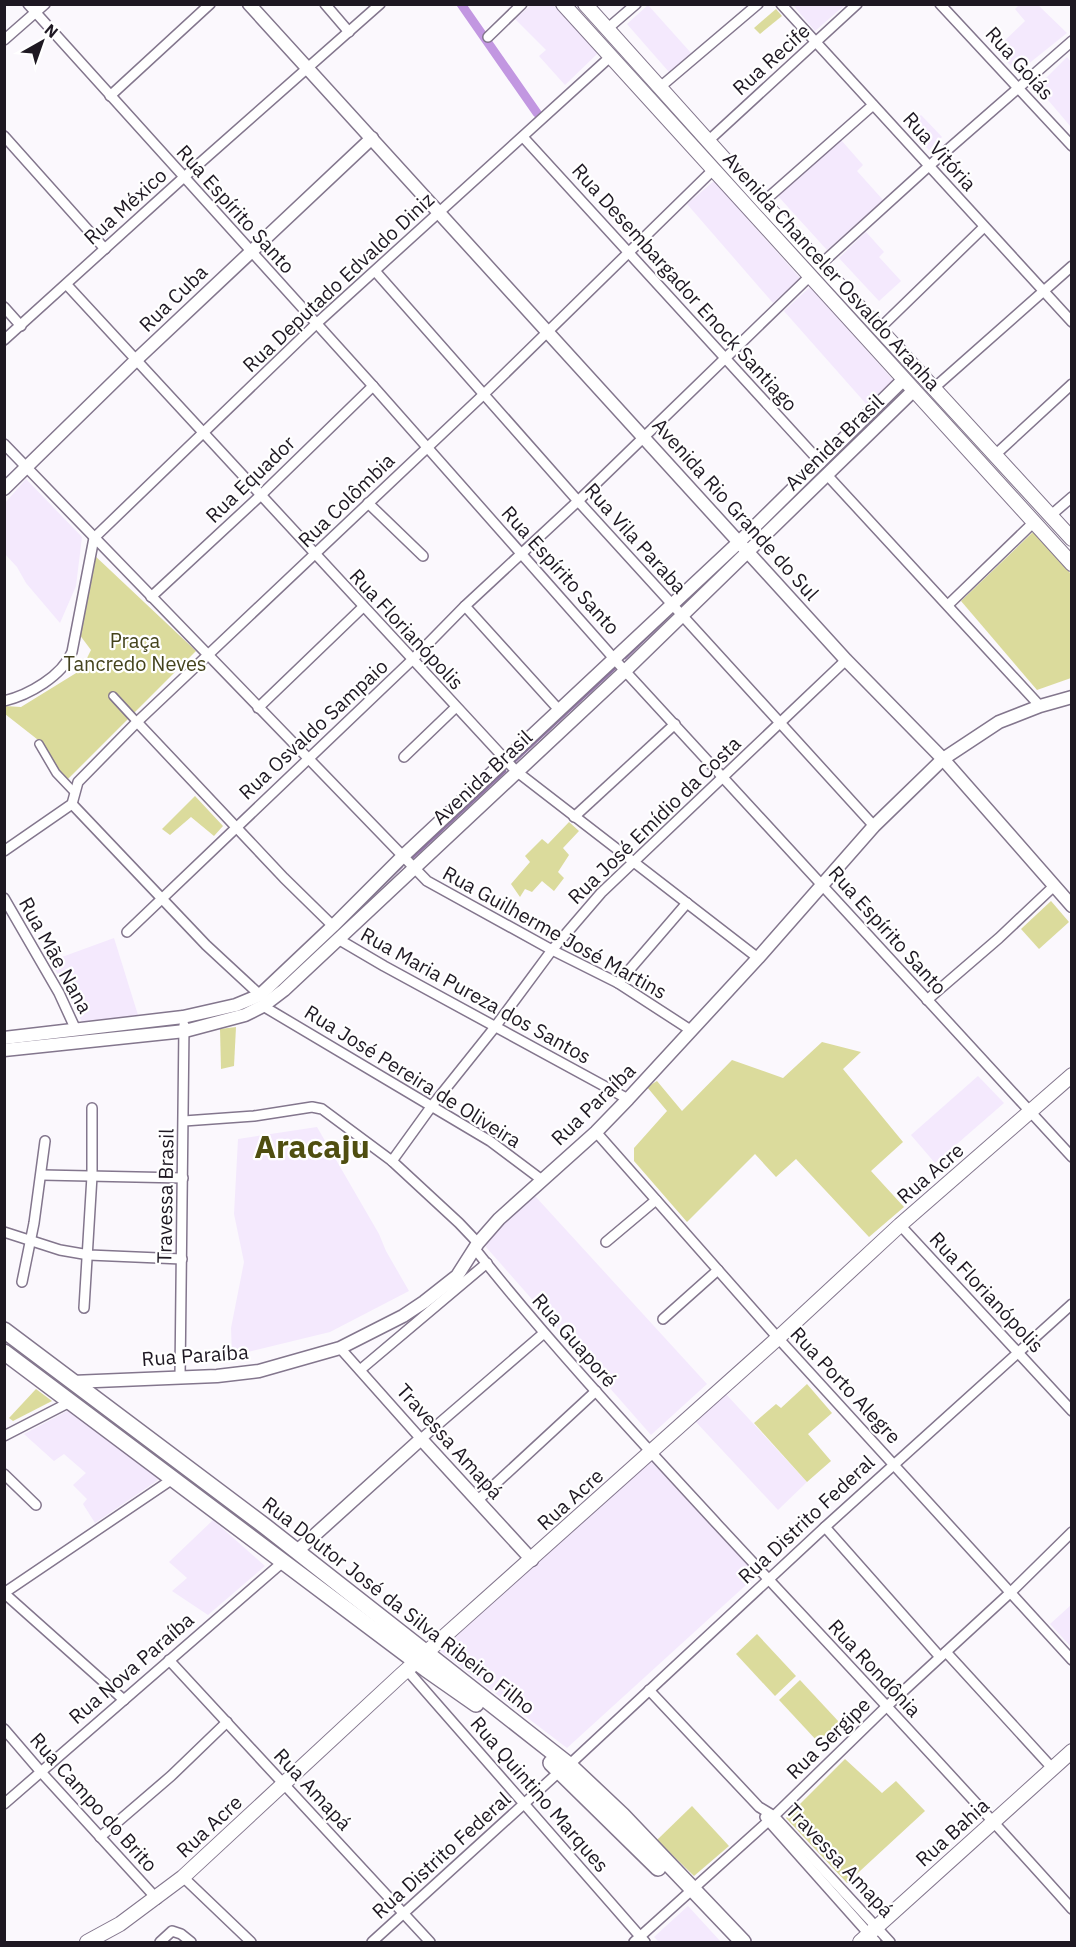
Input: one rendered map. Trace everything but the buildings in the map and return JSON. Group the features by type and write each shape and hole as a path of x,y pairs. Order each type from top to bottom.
{"main road":[{"name":"Avenida Chanceler Osvaldo Aranha","path":"563,4 1071,564"},
{"name":"Avenida Chanceler Osvaldo Aranha","path":"585,4 1071,539"},
{"name":"Rua Acre","path":"87,1942 120,1924 157,1899 900,1225 1071,1075"},
{"name":"Rua Doutor José da Silva Ribeiro Filho","path":"4,1330 297,1551 417,1661"},
{"name":"Rua Doutor José da Silva Ribeiro Filho","path":"4,1352 564,1768 689,1893 743,1942"},
{"name":"Rua Bahia","path":"871,1935 1071,1751"},
{"name":"Rua Doutor José da Silva Ribeiro Filho","path":"689,1893 730,1942"}],"street":[{"name":"Rua Espírito Santo","path":"28,4 626,670 1071,1157"},
{"path":"4,40 45,4"},
{"path":"110,96 210,4"},
{"name":"Avenida Rio Grande do Sul","path":"249,4 846,660 943,759 1071,906"},
{"path":"325,4 349,32"},
{"name":"Rua México","path":"4,340 183,177 380,4"},
{"path":"488,37 522,4"},
{"path":"607,29 636,4"},
{"path":"659,88 758,4"},
{"name":"Rua Vitória","path":"781,4 1071,322"},
{"name":"Rua Recife","path":"708,141 857,4"},
{"name":"Rua Goiás","path":"940,4 1071,146"},
{"path":"821,264 1071,41"},
{"name":"Rua Deputado Edvaldo Diniz","path":"94,538 316,324 610,57"},
{"path":"763,202 873,105"},
{"path":"4,136 105,249"},
{"name":"Rua Desembargador Enock Santiago","path":"523,137 821,463"},
{"name":"Rua Cuba","path":"4,489 250,251 372,138"},
{"name":"Rua Colômbia","path":"72,804 78,782 136,722 548,332 713,170"},
{"path":"880,328 984,226"},
{"path":"934,388 1071,266"},
{"name":"Rua Vila Paraba","path":"375,271 578,501 874,826"},
{"name":"Rua Osvaldo Sampaio","path":"127,932 809,277"},
{"name":"Rua Florianópolis","path":"67,285 455,708 516,771 758,958"},
{"path":"4,307 21,326"},
{"name":"Avenida Brasil","path":"4,1050 185,1031 245,1015 261,1001 284,990 402,857 739,542 904,379"},
{"path":"995,455 1071,384"},
{"name":"Rua Equador","path":"152,597 373,386"},
{"name":"Avenida Brasil","path":"335,933 413,868 626,670 914,390"},
{"name":"Rua Guilherme José Martins","path":"4,444 413,868 439,889 618,983 692,1031"},
{"path":"828,476 1040,706"},
{"path":"1050,516 1071,497"},
{"path":"368,503 423,556"},
{"path":"948,605 1034,522"},
{"path":"4,701 27,692 50,678 68,662 72,652 94,538"},
{"path":"465,606 560,711"},
{"path":"258,708 363,607"},
{"name":"Rua José Emídio da Costa","path":"392,1161 552,950 601,893 846,660"},
{"path":"68,662 80,664"},
{"path":"113,696 136,722"},
{"name":"Rua Paraíba","path":"72,1382 217,1376 259,1371 340,1348 403,1316 424,1302 457,1276 499,1219 596,1132 628,1099 758,958 874,826 943,759 999,722 1069,696"},
{"path":"404,757 455,708"},
{"name":"Rua Maria Pureza dos Santos","path":"136,722 335,933 495,1027 628,1099"},
{"path":"574,817 675,724"},
{"path":"39,744 56,773 75,793"},
{"path":"4,851 72,804"},
{"name":"Rua José Pereira de Oliveira","path":"72,804 261,1001 490,1141 542,1180"},
{"path":"927,1000 999,938 1054,886"},
{"name":"Rua Mãe Nana","path":"4,898 59,993 76,1030"},
{"path":"618,983 687,903"},
{"name":"Avenida Brasil","path":"4,1038 183,1017 261,1001"},
{"name":"Travessa Brasil","path":"180,1377 185,1031 183,1017"},
{"name":"Rua Guaporé","path":"184,1121 239,1118 317,1107 334,1116 392,1161 459,1223 477,1246 486,1263 544,1333 651,1452"},
{"path":"84,1308 89,1255 92,1108"},
{"name":"Rua Porto Alegre","path":"596,1132 778,1338 1071,1660"},
{"path":"22,1282 42,1175 45,1141"},
{"path":"42,1175 183,1178"},
{"path":"606,1242 656,1200"},
{"name":"Rua Florianópolis","path":"900,1225 1071,1411"},
{"path":"4,1232 60,1250 89,1255 182,1259"},
{"path":"360,1370 486,1263"},
{"path":"663,1319 718,1270"},
{"name":"Rua Distrito Federal","path":"372,1942 1071,1304"},
{"path":"297,1551 421,1439 544,1333"},
{"name":"Travessa Amapá","path":"340,1348 532,1560"},
{"path":"478,1500 596,1391"},
{"path":"4,1436 70,1402"},
{"name":"Rua Rondônia","path":"651,1452 994,1821 1071,1909"},
{"path":"4,1474 36,1505"},
{"path":"124,1700 4,1593 174,1478"},
{"path":"825,1527 943,1655 1053,1769"},
{"name":"Rua Sergipe","path":"639,1941 1011,1592 1071,1532"},
{"name":"Rua Nova Paraíba","path":"4,1804 284,1561"},
{"name":"Rua Amapá","path":"169,1660 430,1942"},
{"name":"Rua Quintino Marques","path":"417,1661 524,1803 639,1941"},
{"name":"Travessa Amapá","path":"649,1690 770,1819 871,1935 890,1942"},
{"path":"100,1837 171,1776 227,1722"},
{"name":"Rua Campo do Brito","path":"4,1729 157,1899"},
{"path":"183,1876 251,1942"},
{"path":"160,1942 172,1931 181,1934 191,1942"}],"shaded area":[{"path":"531,5 553,5 598,53 565,85 539,56 546,50 515,19"},
{"path":"648,5 691,53 669,72 627,24"},
{"path":"793,5 845,5 815,31"},
{"path":"1019,5 1038,5 1067,33 1017,73 996,49 1025,21 1015,9"},
{"path":"1067,57 1071,62 1071,127 1037,87"},
{"path":"921,115 942,137 929,150 908,127"},
{"path":"841,140 863,165 857,171 883,200 827,250 778,196"},
{"path":"714,181 800,278 773,303 687,204"},
{"path":"866,232 884,252 879,257 901,281 879,301 839,258"},
{"path":"810,287 894,381 868,406 784,311"},
{"path":"26,479 82,537 76,586 60,623 5,554 5,503"},
{"path":"114,938 138,1015 82,1022 51,961"},
{"path":"978,1076 1004,1103 935,1163 911,1135"},
{"path":"317,1127 409,1291 330,1332 232,1356 231,1328 244,1262 234,1214 238,1139"},
{"path":"535,1196 707,1384 651,1435 486,1247 489,1236"},
{"path":"725,1393 807,1482 778,1510 695,1421"},
{"path":"69,1410 161,1478 95,1523 83,1504 87,1499 73,1485 86,1473 64,1454 54,1461 24,1434"},
{"path":"650,1460 757,1575 567,1748 440,1651"},
{"path":"213,1520 265,1566 208,1615 172,1591 187,1578 169,1562"},
{"path":"1071,1605 1071,1647 1050,1624"},
{"path":"688,1906 721,1942 659,1942 654,1937"}],"green space":[{"path":"776,9 782,16 760,34 754,28"},
{"path":"1033,532 1072,575 1071,678 1037,690 961,601"},
{"name":"Praça Tancredo Neves","path":"93,554 196,651 67,780 61,776 42,743 5,714 4,706 21,707 81,670 91,650 79,634"},
{"path":"195,796 223,826 214,836 191,817 170,835 162,829"},
{"path":"569,822 579,831 563,848 569,855 558,872 564,878 554,891 542,881 532,892 525,889 520,897 511,884 530,862 525,856 542,839 548,844"},
{"path":"1051,901 1069,922 1039,949 1021,929"},
{"path":"236,1027 234,1066 221,1069 220,1029"},
{"path":"822,1042 861,1052 843,1069 903,1142 871,1171 904,1207 869,1237 796,1159 776,1177 755,1154 687,1222 634,1161 634,1148 667,1111 647,1087 657,1081 682,1111 732,1060 783,1078"},
{"path":"807,1384 832,1413 808,1434 831,1461 807,1482 754,1423 776,1404 781,1408"},
{"path":"36,1389 52,1401 13,1421 9,1418"},
{"path":"757,1634 796,1676 775,1696 736,1654"},
{"path":"800,1680 839,1722 818,1742 779,1700"},
{"path":"845,1759 882,1793 896,1781 925,1811 847,1883 786,1818"},
{"path":"692,1806 729,1846 694,1876 657,1840"}],"waterway":[{"path":"461,4 537,113"},
{"path":"759,531 823,469"},
{"path":"682,604 717,571"},
{"path":"625,658 671,614"},
{"path":"515,761 615,668"},
{"path":"413,857 505,771"},
{"path":"310,957 402,866"}],"district":[{"name":"Aracaju","path":"312,1146"}]}
